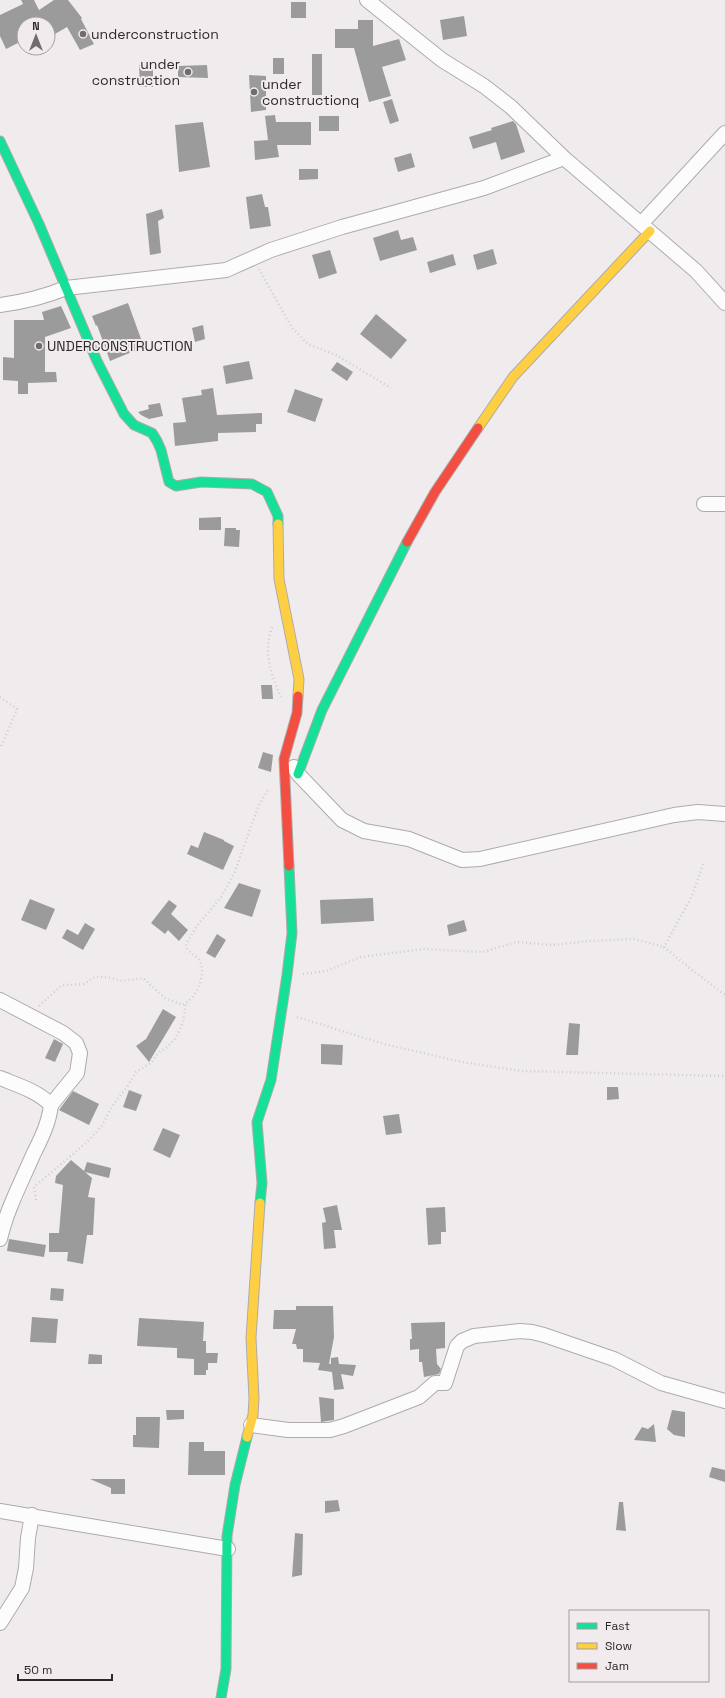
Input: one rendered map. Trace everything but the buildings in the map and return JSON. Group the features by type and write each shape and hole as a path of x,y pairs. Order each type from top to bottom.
{"street":[{"path":"367,0 442,60 484,86 511,107 564,158 696,271 725,303"},
{"path":"298,774 322,710 394,566 435,492 513,378 645,228 725,133"},
{"path":"0,141 39,224 97,361 124,414 134,425 152,433 157,441 161,450 169,482 176,486 201,482 252,484 267,492 278,516 279,579 282,588 282,601 299,679 297,713 285,750 284,759 292,933 271,1080 257,1122 262,1183 257,1228 251,1338 254,1398 251,1425 241,1457 229,1520 226,1669 220,1698"},
{"path":"0,305 44,297 66,288 220,271 271,250 342,227 484,188 564,158"},
{"path":"704,504 725,504"},
{"path":"285,750 298,774 342,820 364,831 409,839 462,860 480,858 674,815 698,812 725,814"},
{"path":"0,1000 63,1034 76,1043 80,1054 77,1073 51,1105 50,1115 44,1131 5,1219 0,1239"},
{"path":"0,1078 29,1090 45,1099 51,1105"},
{"path":"251,1425 288,1430 314,1431 330,1430 344,1426 418,1397 435,1384 445,1383 457,1346 462,1341 474,1336 520,1331 544,1335 614,1359 661,1383 725,1401"},
{"path":"0,1510 228,1549"},
{"path":"0,1623 22,1588 26,1568 28,1538 32,1515"}],"path":[{"path":"253,258 292,328 308,344 336,355 391,388"},
{"path":"274,621 269,635 268,656 273,679 282,698"},
{"path":"0,697 15,707 16,711 0,749"},
{"path":"34,1018 33,1010 61,986 84,984 95,977 107,977 122,981 143,978 165,998 183,1005 186,1003 196,993 201,974 199,959 188,951 186,944 196,926 221,897 234,874 258,808 271,785"},
{"path":"664,947 692,896 703,864"},
{"path":"287,975 326,971 361,957 423,949 483,952 517,942 552,945 590,941 635,939 664,947 725,995"},
{"path":"36,1200 34,1187 87,1142 102,1126 112,1106 127,1087 136,1072 151,1064 158,1054 176,1038 183,1022 186,1003"},
{"path":"281,1011 384,1044 462,1062 522,1071 725,1076"}],"traffic: fast":[{"path":"0,141 39,224 97,361 124,414 134,425 152,433 157,441 161,450 169,482 176,486 201,482 252,484 267,492 278,516 278,524"},
{"path":"298,774 322,710 407,542"},
{"path":"260,1203 262,1183 257,1122 271,1080 287,975 292,933 289,866"},
{"path":"221,1698 226,1669 227,1536 235,1485 247,1437"}],"traffic: slow":[{"path":"478,428 513,377 650,231"},
{"path":"278,524 279,579 299,679 298,696"},
{"path":"247,1437 253,1415 254,1398 251,1338 260,1203"}],"traffic: jam":[{"path":"407,542 435,492 478,428"},
{"path":"289,866 284,759 297,713 298,696"}],"place":[{"name":"underconstruction","path":"83,34"},
{"name":"under construction","path":"188,72"},
{"name":"under constructionq","path":"254,92"},
{"name":"UNDERCONSTRUCTION","path":"39,346"}]}
